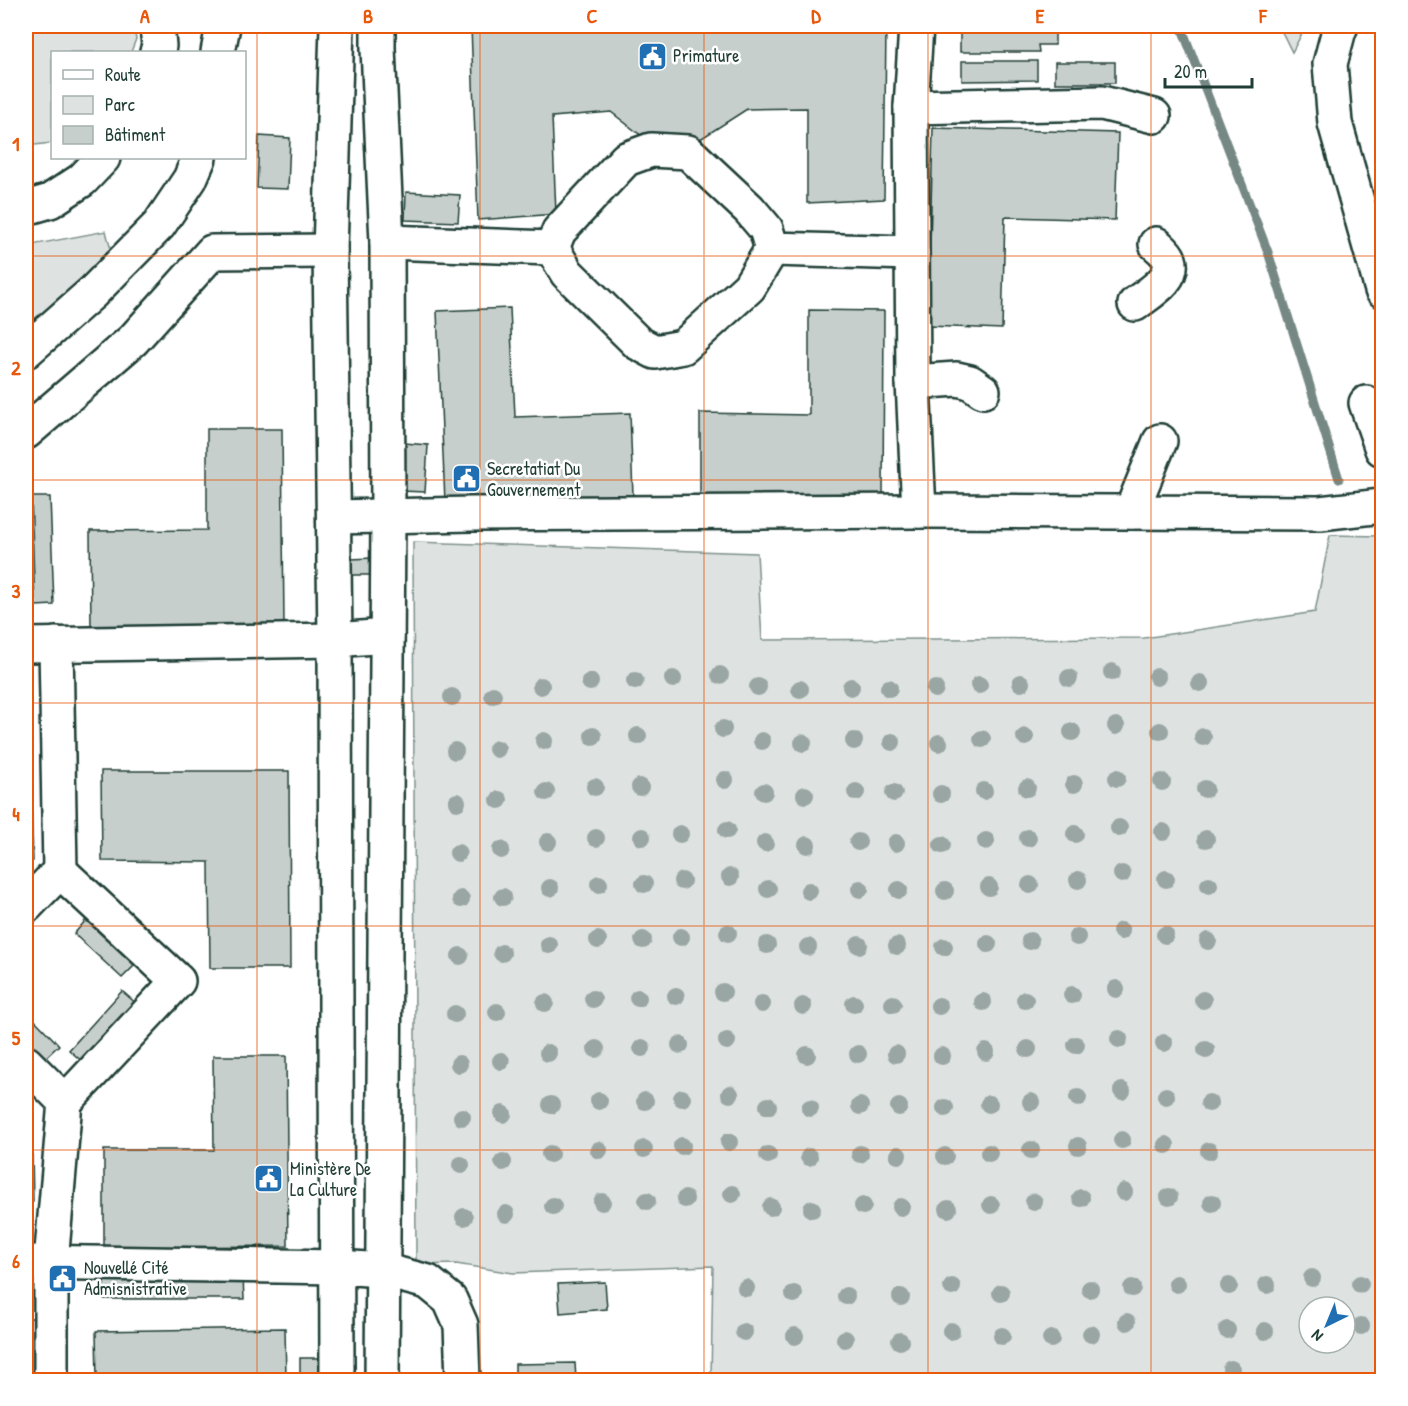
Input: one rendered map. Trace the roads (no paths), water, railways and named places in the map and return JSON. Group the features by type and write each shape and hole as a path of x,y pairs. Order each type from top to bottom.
{"main road":[{"path":"157,26 157,51"},
{"path":"212,26 218,51"},
{"path":"218,51 224,26"},
{"path":"337,26 330,251 336,640 338,1380"},
{"path":"378,26 387,242 388,517 382,1380"},
{"path":"916,26 911,106 913,382 918,511"},
{"path":"1341,26 1330,64 1335,123 1383,290"},
{"path":"911,106 1102,103 1154,117"},
{"path":"651,150 688,152 749,209 766,229 772,249 749,286 683,347 655,352 638,344 567,273 552,248 559,231 626,159 651,150"},
{"path":"26,208 50,201 82,180 102,159"},
{"path":"26,351 93,292 159,225 190,179 199,159"},
{"path":"387,242 552,248"},
{"path":"1136,304 1166,279 1171,269 1168,257 1156,244"},
{"path":"772,249 912,253"},
{"path":"26,432 133,340 212,252 330,251"},
{"path":"913,382 957,379 970,382 982,391"},
{"path":"1131,512 1160,441"},
{"path":"335,517 918,511 1320,513 1383,506"},
{"path":"51,1380 38,1262 65,1102 178,981 60,871 41,645 336,640 387,636"},
{"path":"26,906 60,871"},
{"path":"26,1063 65,1102"},
{"path":"38,1262 338,1267 382,1270 428,1282 450,1300 461,1325 463,1380"}],"waterway":[{"path":"1181,26 1268,252 1339,479"}],"place":[{"name":"Primature","path":"652,56"},
{"name":"Secretatiat Du Gouvernement","path":"466,479"},
{"name":"Ministère De La Culture","path":"269,1179"},
{"name":"Nouvellé Cité Admisnistrative","path":"63,1278"}]}
